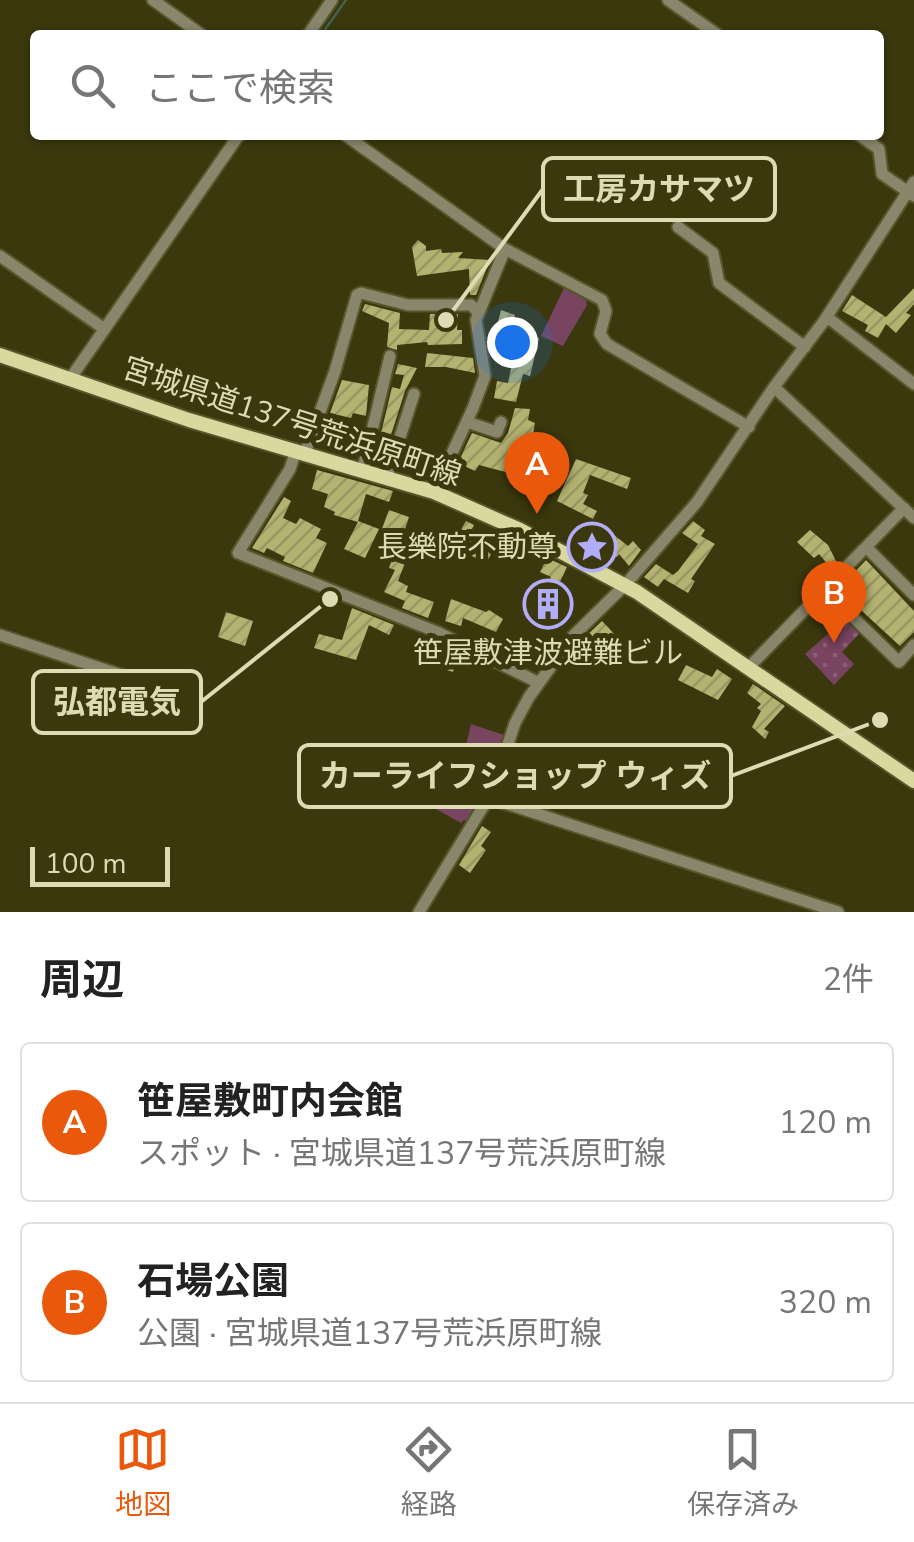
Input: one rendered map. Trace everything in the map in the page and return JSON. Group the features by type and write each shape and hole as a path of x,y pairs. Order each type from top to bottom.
{"main road":[{"name":"宮城県道137号荒浜原町線","path":"0,356 190,420 434,492 520,530 625,585 914,781"}],"street":[{"path":"153,0 195,30"},
{"path":"311,30 332,0"},
{"path":"668,0 711,30"},
{"path":"70,379 235,140"},
{"path":"352,140 505,249 602,300 606,311 600,334 607,344 749,427"},
{"path":"419,912 488,798 504,763 515,723 539,684 573,636 625,585 697,502 912,190 882,174 878,149 866,140"},
{"path":"678,227 713,252 719,284 805,347"},
{"path":"434,492 485,376 476,320 505,249"},
{"path":"0,256 103,328"},
{"path":"478,312 471,306 408,305 356,295 340,354 301,451 238,554 437,632 539,684"},
{"path":"830,313 914,384"},
{"path":"364,464 390,356"},
{"path":"774,387 914,518"},
{"path":"390,472 414,394"},
{"path":"467,422 497,432 501,422"},
{"path":"749,667 904,508"},
{"path":"866,547 912,588"},
{"path":"824,590 899,662 914,646"},
{"path":"0,635 184,696"},
{"path":"488,798 838,912"}],"shaded area":[{"path":"564,288 586,300 587,305 563,346 541,336"},
{"path":"826,599 860,633 842,652 854,664 834,685 805,654 830,632 810,612"},
{"path":"471,724 504,735 495,772 468,822 461,823 434,808 454,779"}],"building":[{"path":"546,170 554,176 558,172 580,178 581,187 572,205 554,197 556,190 541,181"},
{"path":"418,240 426,251 463,252 458,258 490,260 476,295 470,295 469,269 417,276 412,247"},
{"path":"914,288 914,304 906,313 911,315 896,333 886,324 878,338 865,331 868,325 842,311 852,295 886,317"},
{"path":"365,304 400,313 399,329 429,330 430,314 458,314 457,330 462,330 462,344 427,342 397,345 397,350 387,347 389,323 362,311"},
{"path":"501,310 515,315 510,333 539,338 530,376 523,374 516,402 494,398 497,381 508,383 516,344 493,342"},
{"path":"427,353 473,358 475,373 425,367"},
{"path":"398,364 417,368 391,435 381,433 392,387 400,389 404,375 395,374"},
{"path":"342,380 369,385 366,416 353,413 351,418 330,413"},
{"path":"515,408 530,409 528,420 535,423 535,441 531,451 521,448 513,474 479,465 475,471 458,463 472,433 501,443"},
{"path":"576,459 631,478 627,489 590,475 583,504 597,511 593,519 557,501"},
{"path":"317,470 393,491 389,502 366,494 358,521 379,529 365,558 344,549 358,522 334,515 324,507 328,494 312,489"},
{"path":"284,497 291,501 283,518 296,524 300,518 321,529 316,538 327,543 313,573 283,561 285,557 267,548 264,553 252,548"},
{"path":"389,510 409,517 401,541 380,534"},
{"path":"466,521 474,525 469,535 495,547 486,563 462,551 458,559 447,553"},
{"path":"693,521 705,530 701,536 715,544 691,579 695,581 688,593 664,579 658,587 644,577 656,564 673,575 678,571 698,544 682,533"},
{"path":"599,523 628,546 633,541 641,550 629,566 603,539 581,527 582,524 597,528"},
{"path":"810,530 828,545 836,561 830,567 819,554 814,558 797,542"},
{"path":"397,546 410,550 398,581 408,586 406,592 434,602 428,618 402,608 405,601 384,592 395,570 389,568"},
{"path":"547,558 567,567 553,597 559,600 553,615 538,608 551,577 540,572"},
{"path":"866,560 914,611 914,632 900,646 838,589"},
{"path":"451,599 489,610 503,619 496,632 463,618 461,626 445,621"},
{"path":"352,608 394,625 389,635 369,625 356,660 314,648 319,634 342,640"},
{"path":"226,612 253,621 245,646 218,637"},
{"path":"602,621 625,645 613,657 595,636 588,644 583,639"},
{"path":"428,645 459,655 453,672 422,662"},
{"path":"686,665 712,677 717,669 732,679 718,700 678,680"},
{"path":"753,684 785,706 764,729 769,732 765,739 752,727 761,711 757,708 761,704 747,693"},
{"path":"482,826 491,832 481,846 486,850 470,873 459,865"}],"waterway":[{"path":"325,30 346,0"}],"place":[{"name":"工房カサマツ","path":"446,320"},
{"name":"笹屋敷町内会館","path":"537,514"},
{"name":"長樂院不動尊","path":"592,547"},
{"name":"弘都電気","path":"330,599"},
{"name":"笹屋敷津波避難ビル","path":"548,604"},
{"name":"石場公園","path":"834,643"},
{"name":"カーライフショップ ウィズ","path":"880,720"}]}
